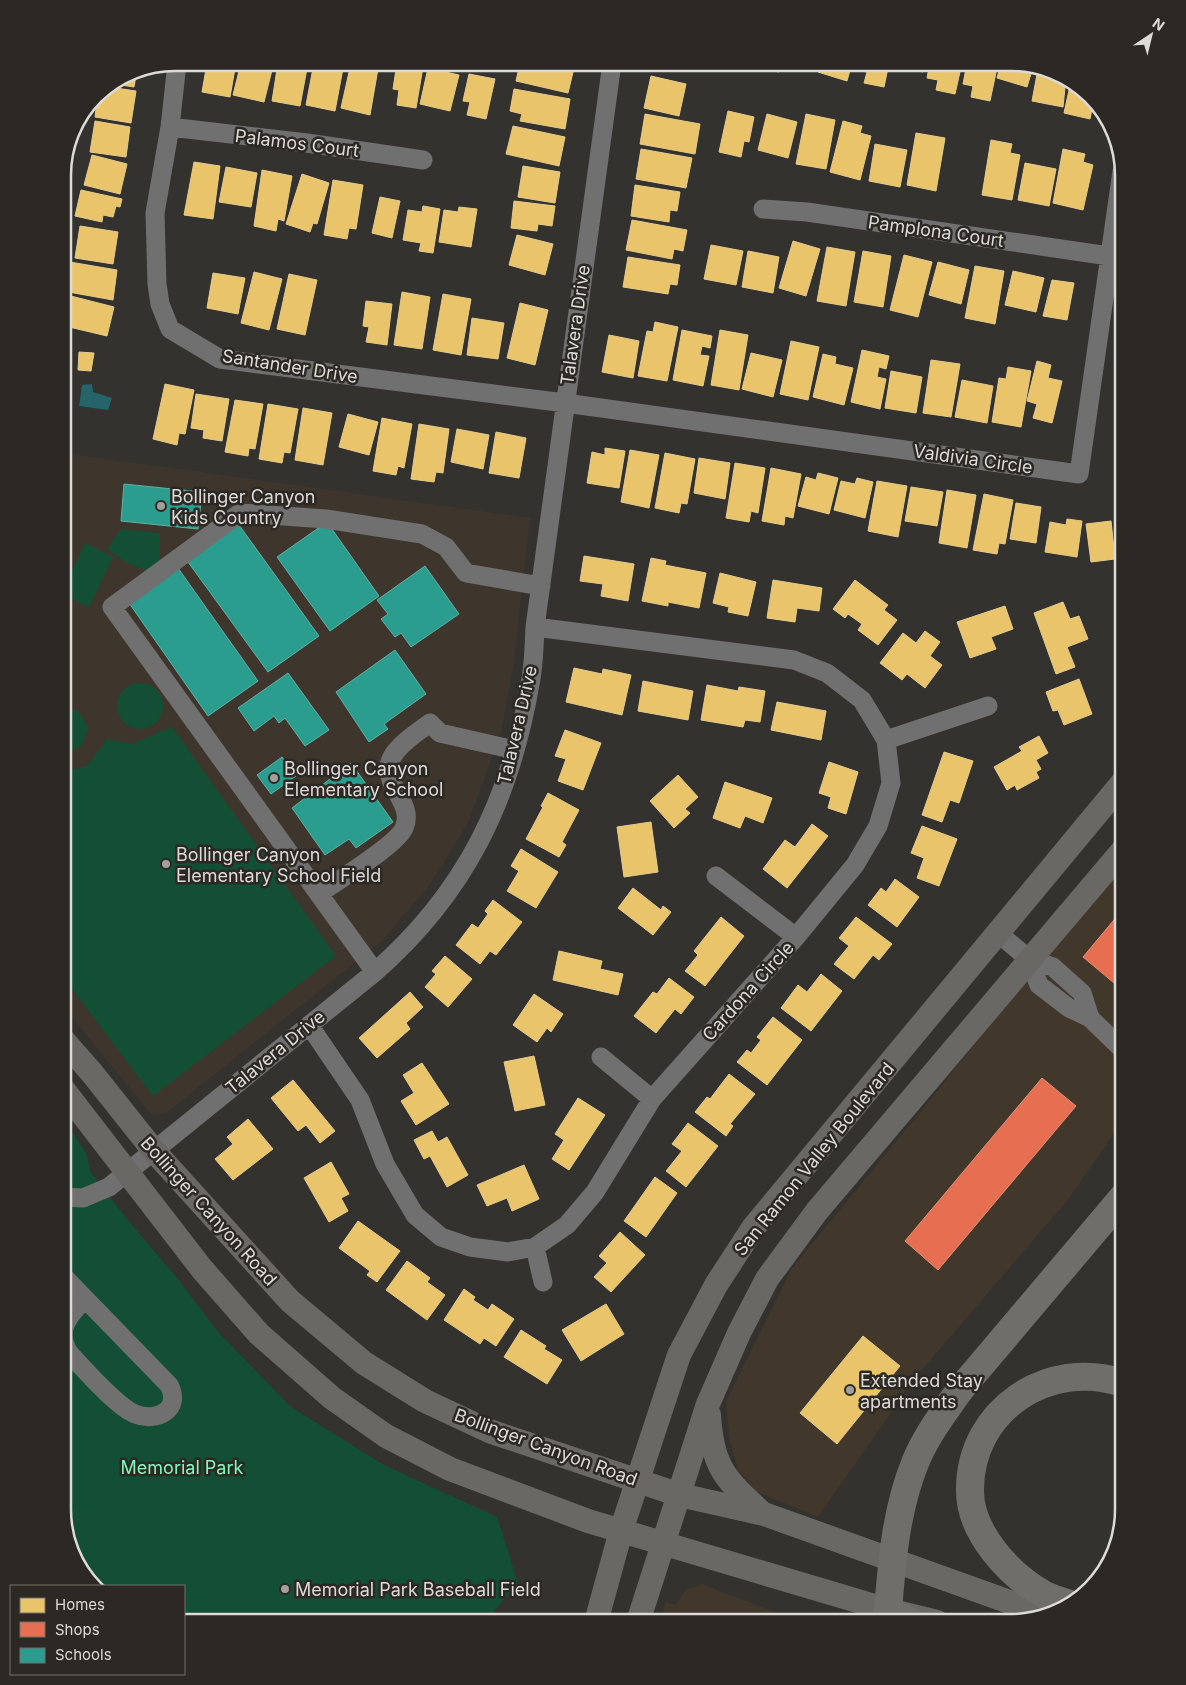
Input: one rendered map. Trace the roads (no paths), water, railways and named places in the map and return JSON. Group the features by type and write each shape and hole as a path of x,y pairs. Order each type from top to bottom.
{"highway":[{"path":"895,1614 892,1560 898,1520 915,1463 937,1423 959,1392 1115,1208"},
{"path":"1061,1601 1045,1595 1012,1570 990,1547 975,1518 970,1492 974,1464 984,1436 1000,1412 1022,1394 1045,1382 1074,1376 1104,1377 1115,1380"}],"main road":[{"name":"San Ramon Valley Boulevard","path":"598,1614 621,1531 679,1355 716,1285 753,1228 1115,793"},
{"name":"San Ramon Valley Boulevard","path":"641,1614 708,1404 739,1333 772,1272 817,1211 1029,959 1115,860"},
{"name":"Bollinger Canyon Road","path":"71,1049 154,1151 290,1301 364,1363 425,1401 489,1431 680,1495 764,1514 1034,1611"},
{"name":"Bollinger Canyon Road","path":"71,1099 202,1269 259,1334 332,1398 360,1419 414,1452 450,1469 588,1521 882,1614"},
{"path":"708,1404 710,1432 718,1462 734,1486 764,1514"}],"street":[{"name":"Santander Drive","path":"176,71 170,127 156,213 157,284 160,304 170,329 220,359 565,403"},
{"name":"Talavera Drive","path":"71,1197 91,1196 109,1186 401,949 440,904 466,866 489,826 515,750 531,683 535,627 611,71"},
{"name":"Palamos Court","path":"170,127 308,143 423,160"},
{"name":"Pamplona Court","path":"764,209 807,212 1109,256"},
{"name":"Valdivia Circle","path":"565,403 1079,474 1115,217"},
{"path":"375,972 320,893 112,607 240,513 326,519 422,534 446,547 466,573 541,586"},
{"name":"Cardona Circle","path":"309,1025 360,1100 385,1164 415,1215 441,1238 470,1247 508,1252 534,1247 567,1225 595,1192 652,1099 796,937 855,866 878,826 890,783 886,740 862,700 827,673 794,660 535,627"},
{"path":"886,740 988,706"},
{"path":"320,893 389,844 403,831 407,818 406,811 390,780 391,763 398,748 430,723 440,734 515,750"},
{"path":"716,876 796,937"},
{"path":"999,934 1029,959 1053,968 1082,993 1090,1018 1115,1042"},
{"path":"601,1057 652,1099"},
{"path":"534,1247 543,1282"},
{"path":"71,1285 169,1385 173,1393 171,1402 166,1411 152,1419 134,1414 71,1356"},
{"path":"71,1316 85,1299"}],"water":[{"path":"92,384 93,392 112,398 108,410 79,406 82,385"}],"place":[{"name":"Bollinger Canyon Kids Country","path":"161,506"},
{"name":"Bollinger Canyon Elementary School","path":"274,778"},
{"name":"Bollinger Canyon Elementary School Field","path":"166,864"},
{"name":"Extended Stay apartments","path":"850,1390"},
{"name":"Memorial Park Baseball Field","path":"285,1589"}],"park label":[{"name":"Memorial Park","path":"182,1467"}]}
